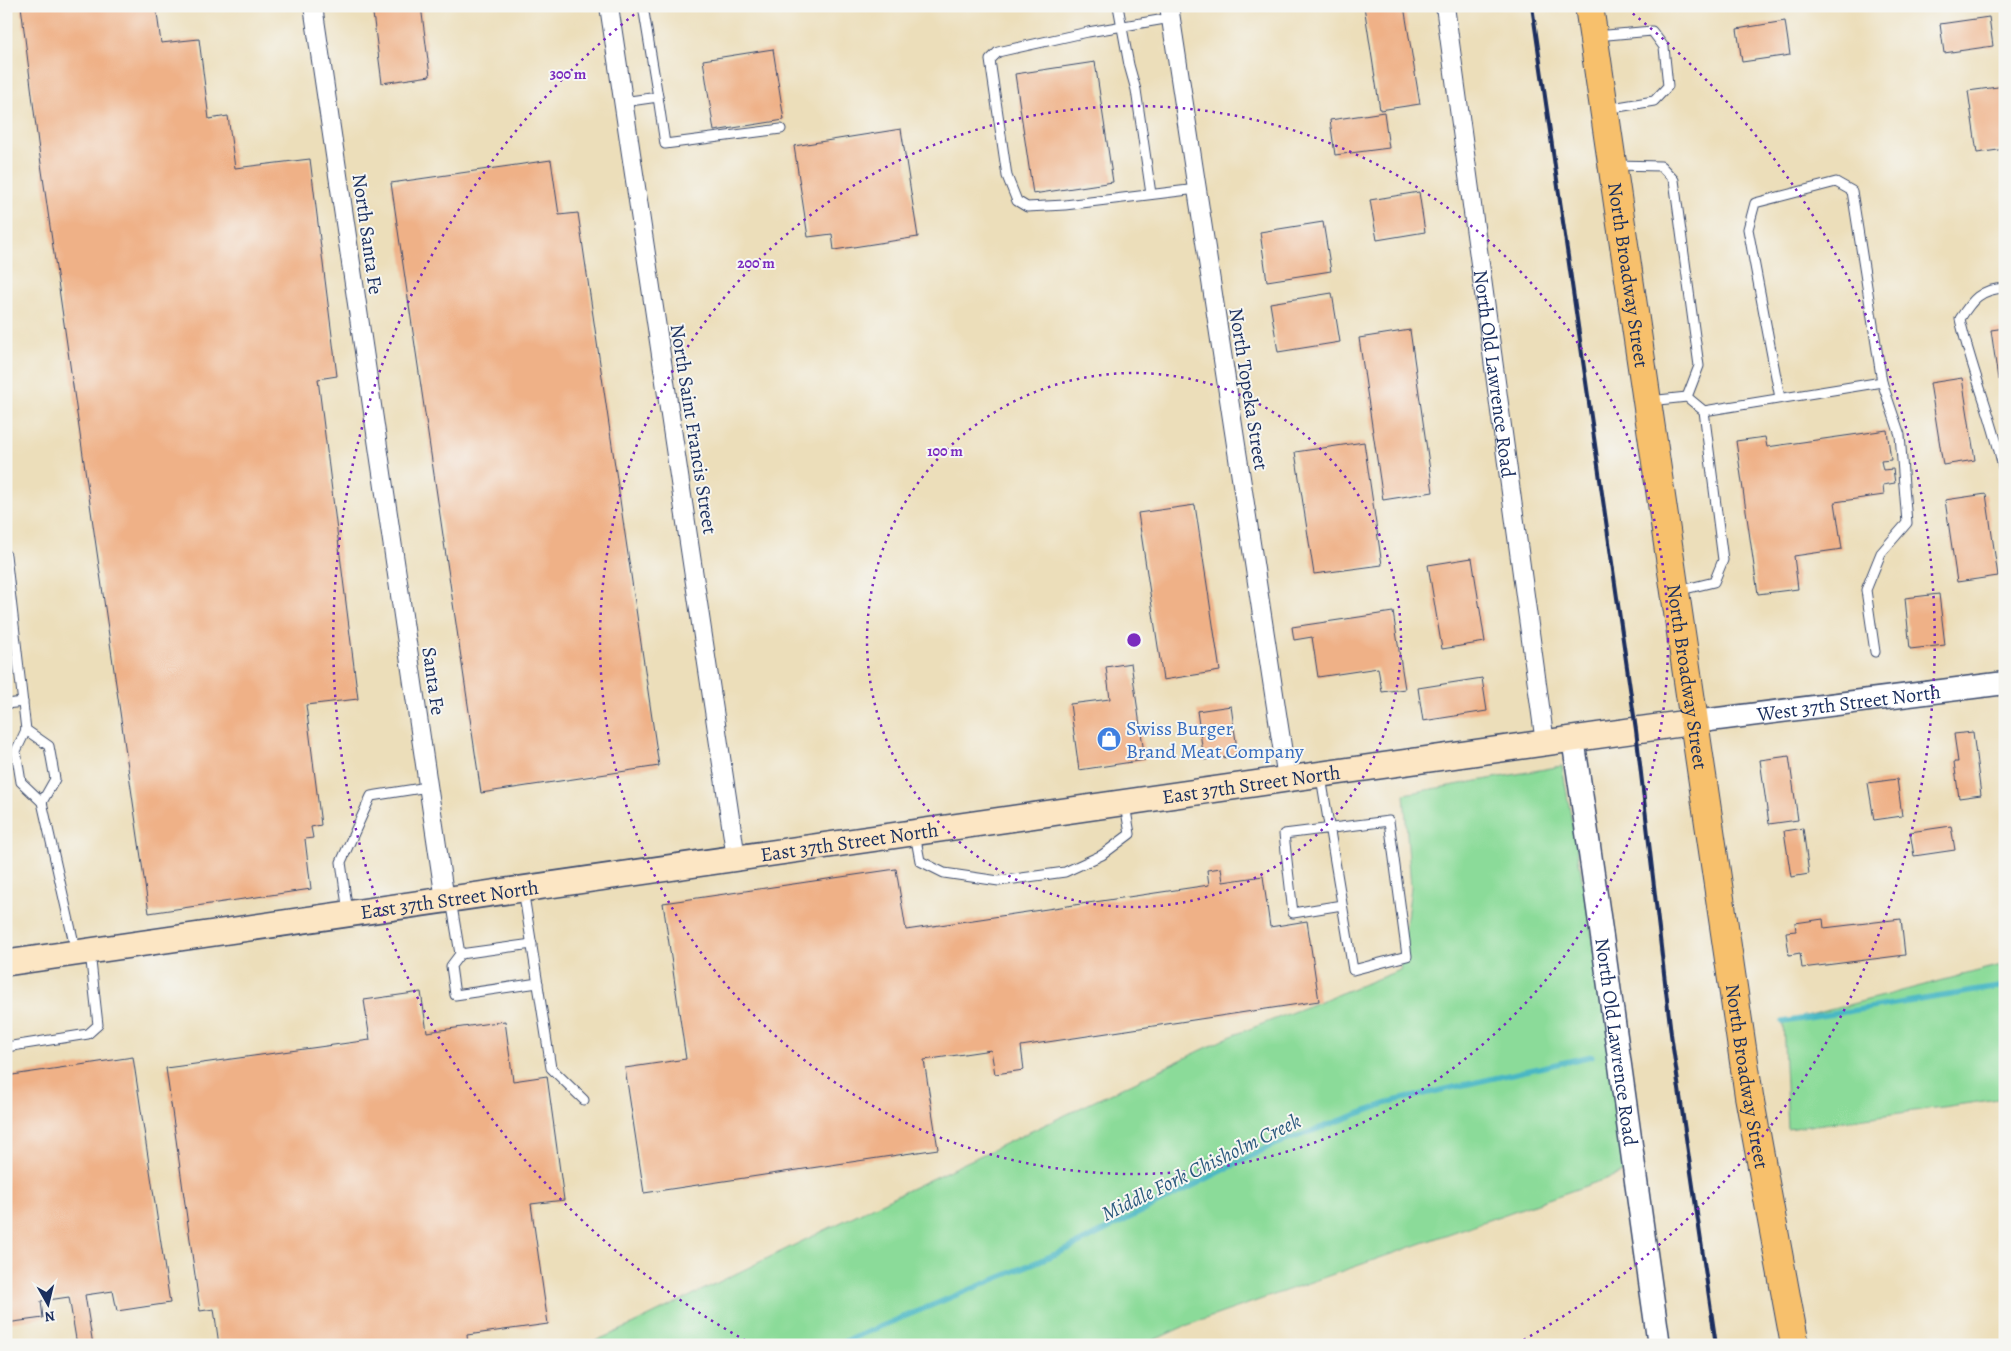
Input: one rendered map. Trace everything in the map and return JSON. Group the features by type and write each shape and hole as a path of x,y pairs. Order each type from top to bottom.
{"main road":[{"name":"North Broadway Street","path":"1589,6 1749,1096 1794,1345"},
{"name":"East 37th Street North","path":"6,963 1694,722"}],"street":[{"name":"North Santa Fe","path":"313,6 381,468"},
{"name":"North Saint Francis Street","path":"609,6 736,858"},
{"name":"North Old Lawrence Road","path":"1444,6 1545,743"},
{"name":"North Topeka Street","path":"1170,12 1287,779"},
{"name":"Santa Fe","path":"381,468 428,786 448,900"},
{"name":"West 37th Street North","path":"1694,722 2005,683"},
{"name":"North Old Lawrence Road","path":"1573,739 1659,1345"}],"lane":[{"path":"643,6 666,144 781,129"},
{"path":"1118,6 1136,90 1151,194"},
{"path":"1170,12 1121,27 998,52 990,60 1007,176 1017,201 1027,207 1065,205 1197,188"},
{"path":"1594,36 1652,31 1664,47 1668,86 1654,101 1604,110"},
{"path":"623,102 658,96"},
{"path":"1612,165 1662,166 1674,180 1699,366 1687,397"},
{"path":"1780,398 1748,229 1755,203 1836,182 1852,191 1882,382 1900,435 1907,523 1881,553 1866,590 1875,652"},
{"path":"2005,288 1993,288 1973,299 1960,319 1968,355 1998,444 2005,477"},
{"path":"1704,411 1882,382"},
{"path":"1646,401 1687,397 1704,411 1723,560 1714,582 1674,592"},
{"path":"6,555 26,730 16,750 20,782 42,802 83,953 98,1025 88,1034 6,1047"},
{"path":"6,704 23,702"},
{"path":"26,730 50,746 55,779 42,802"},
{"path":"1321,774 1330,828 1342,905 1353,970 1407,956 1389,822 1330,828 1284,834 1294,913 1342,905"},
{"path":"348,914 341,862 371,796 428,786"},
{"path":"915,832 920,861 944,873 999,881 1065,872 1102,855 1130,834 1125,802"},
{"path":"523,889 551,1068 584,1100"},
{"path":"448,900 460,954"},
{"path":"532,944 460,954 451,966 455,995 538,984"}],"green space":[{"path":"1562,766 1634,1169 1185,1326 1143,1345 586,1345 623,1329 866,1210 1229,1037 1400,970 1411,887 1404,794"},
{"path":"2005,964 2005,1098 1788,1129 1783,1022"}],"building":[{"path":"21,6 156,6 161,43 199,39 209,119 228,116 235,168 310,159 337,376 318,379 358,699 306,705 321,825 311,827 313,838 305,839 311,889 149,913 38,143"},
{"path":"372,6 421,6 430,76 382,83"},
{"path":"1364,6 1404,6 1420,104 1380,110"},
{"path":"1989,17 1993,46 1944,53 1940,24"},
{"path":"1785,21 1790,55 1742,62 1737,29"},
{"path":"773,49 784,120 714,131 703,60"},
{"path":"1095,62 1113,182 1033,194 1015,74"},
{"path":"2005,86 2005,149 1977,153 1968,91"},
{"path":"1384,112 1389,148 1335,155 1330,120"},
{"path":"901,129 918,237 834,250 832,234 808,237 794,146"},
{"path":"551,160 559,215 578,213 659,766 481,793 391,183"},
{"path":"1419,192 1425,232 1377,240 1370,200"},
{"path":"1323,222 1331,271 1267,281 1260,232"},
{"path":"1332,293 1340,342 1278,352 1270,303"},
{"path":"2005,328 2005,379 1998,379 1991,330"},
{"path":"1410,330 1433,492 1383,500 1359,338"},
{"path":"1962,378 1975,460 1943,465 1930,383"},
{"path":"1887,430 1891,460 1881,461 1883,470 1893,469 1895,483 1883,485 1884,495 1835,502 1842,549 1794,556 1798,589 1758,594 1736,441 1765,437 1767,447"},
{"path":"1364,442 1382,565 1314,574 1295,452"},
{"path":"1986,494 1998,576 1957,582 1945,500"},
{"path":"1195,505 1220,671 1163,680 1138,513"},
{"path":"1472,558 1485,642 1442,649 1428,565"},
{"path":"1939,594 1945,645 1910,649 1905,598"},
{"path":"1393,612 1405,689 1382,692 1378,668 1318,677 1312,637 1294,640 1292,627"},
{"path":"1131,663 1145,760 1079,770 1070,704 1110,699 1106,667"},
{"path":"1482,678 1487,711 1423,721 1418,688"},
{"path":"1231,706 1238,756 1204,760 1197,711"},
{"path":"1973,732 1981,795 1959,798 1954,762 1958,762 1954,734"},
{"path":"1789,756 1798,820 1769,824 1760,760"},
{"path":"1897,779 1902,816 1874,820 1868,783"},
{"path":"1951,826 1955,850 1914,856 1910,832"},
{"path":"1803,828 1809,874 1791,877 1784,831"},
{"path":"1221,868 1223,882 1263,876 1270,927 1307,921 1319,1001 1021,1046 1024,1070 995,1074 991,1050 924,1060 938,1149 644,1193 625,1068 686,1059 663,903 896,869 906,930 1209,885 1207,870"},
{"path":"1823,919 1824,928 1901,919 1905,955 1802,968 1800,953 1789,955 1786,932 1796,931 1795,923"},
{"path":"421,992 427,1032 505,1021 513,1081 547,1076 564,1200 531,1204 548,1324 467,1335 468,1345 219,1345 214,1309 200,1311 166,1068 370,1040 364,1000"},
{"path":"133,1057 170,1303 117,1311 113,1291 85,1295 93,1345 77,1345 69,1297 41,1301 43,1318 6,1323 6,1076"}],"waterway":[{"name":"Middle Fork Chisholm Creek","path":"1783,1022 2005,986"},
{"name":"Middle Fork Chisholm Creek","path":"836,1345 1068,1249 1269,1147 1393,1101 1592,1056"}],"railway":[{"path":"1532,6 1636,730 1671,1034 1716,1345"}],"place":[{"name":"Swiss Burger Brand Meat Company","path":"1109,739"}]}
